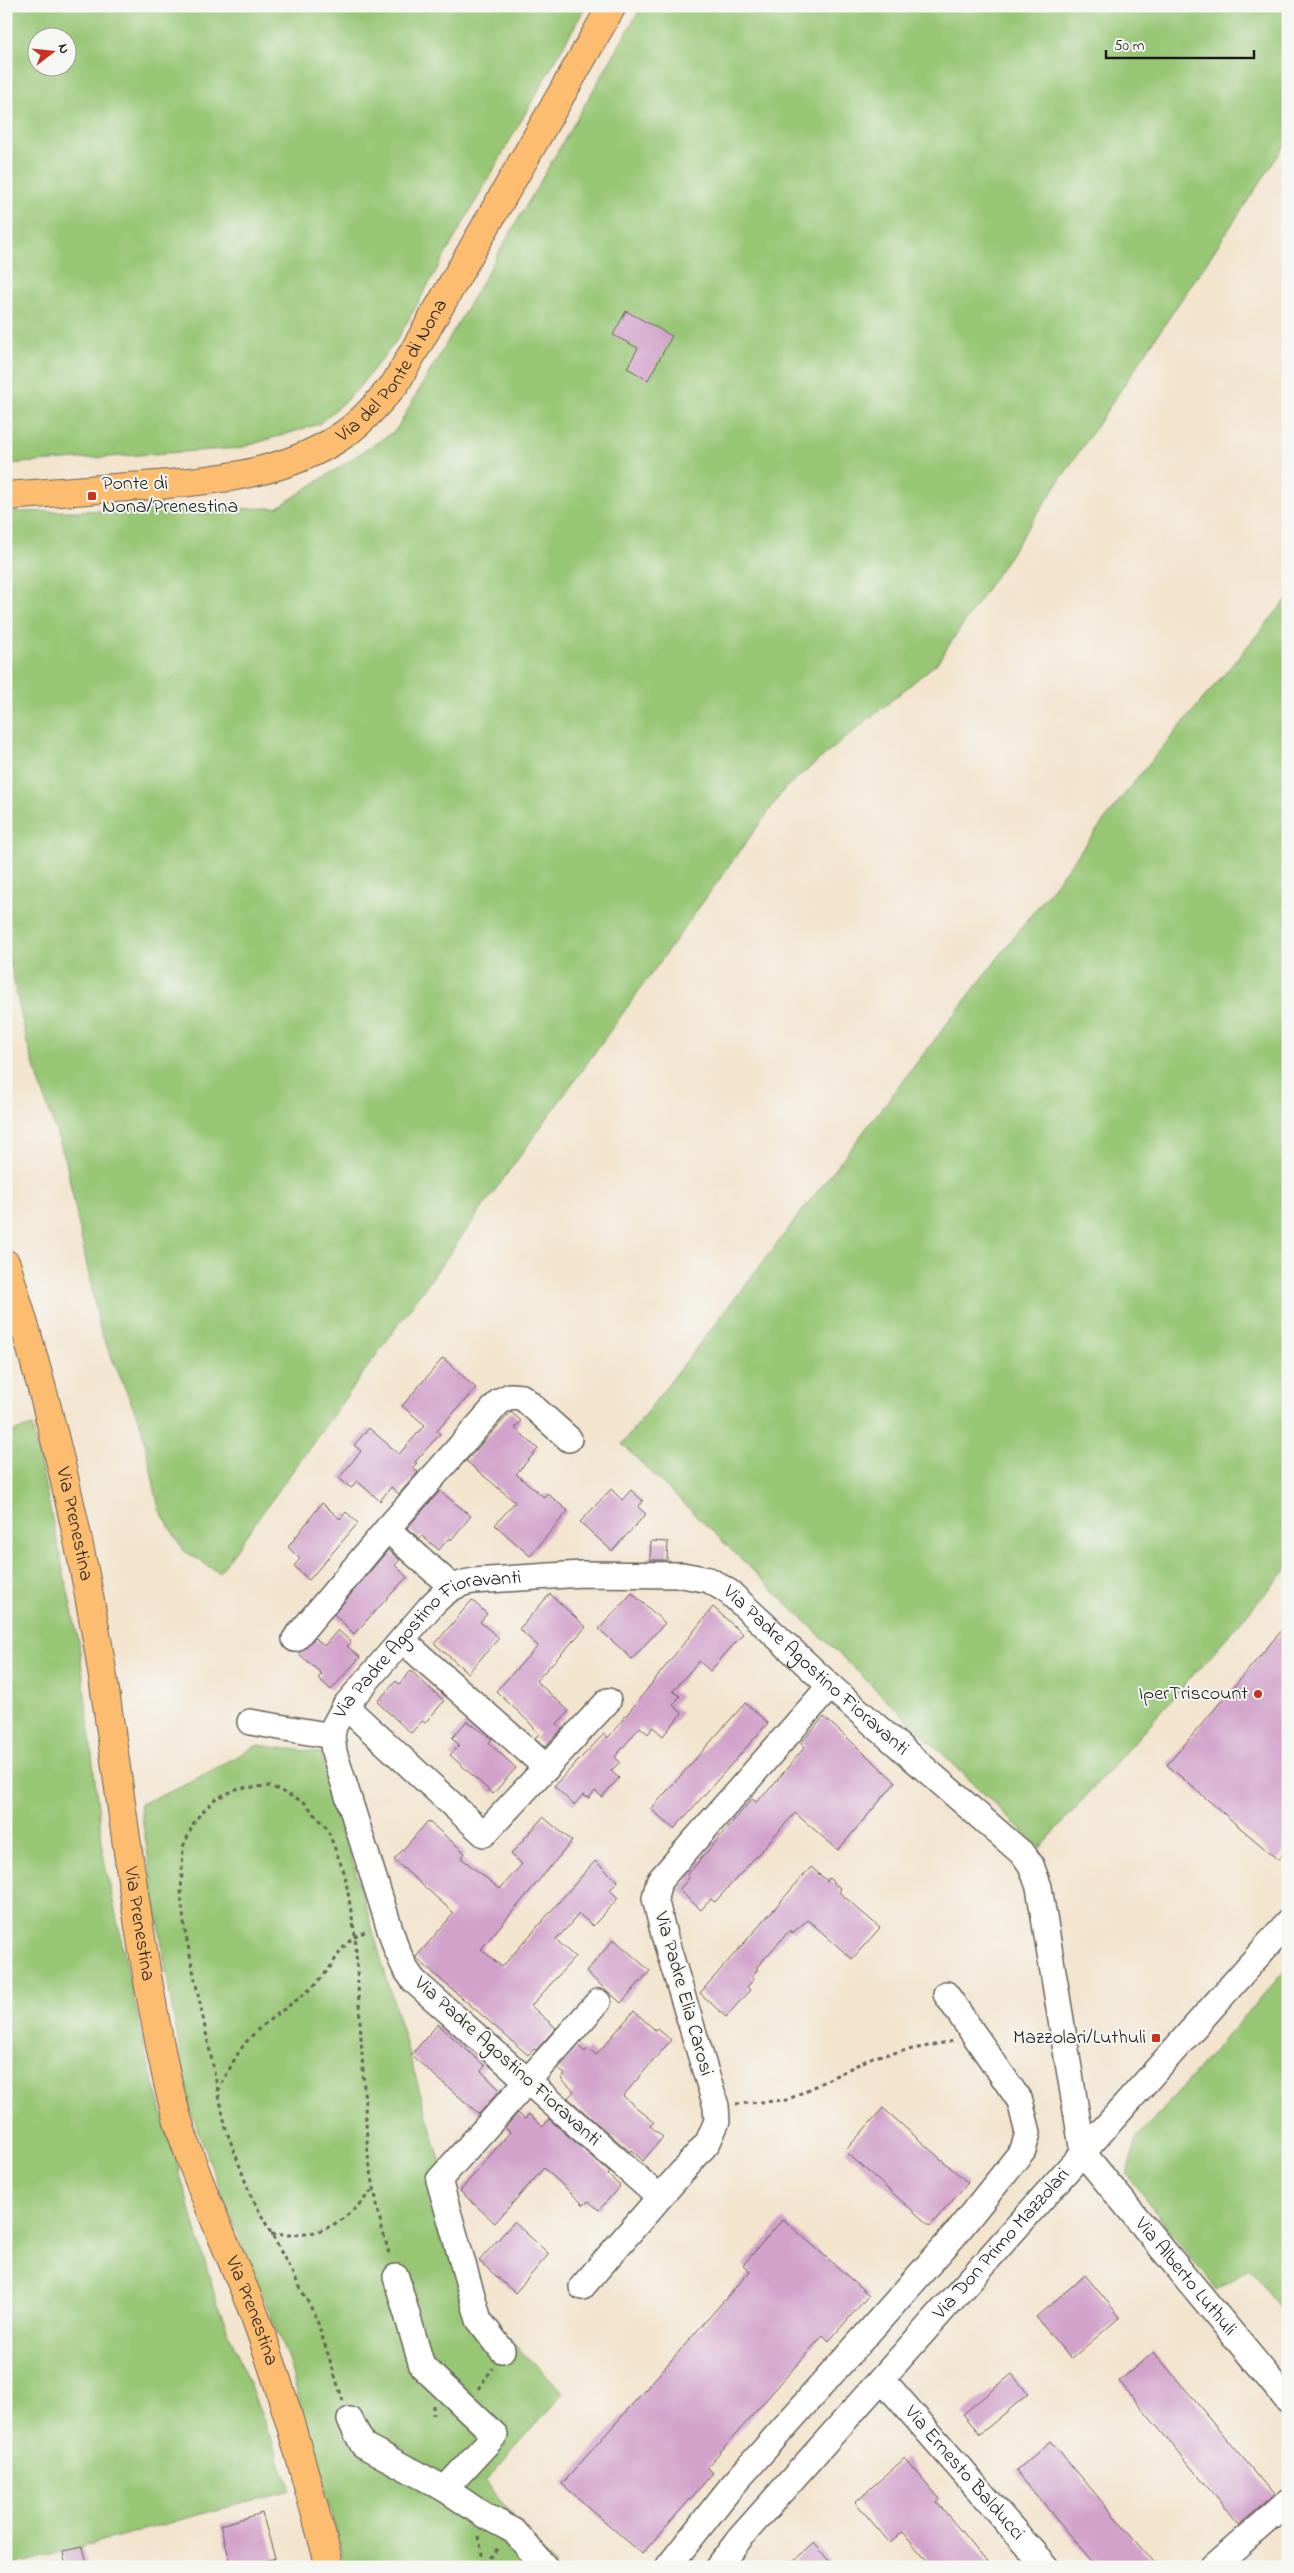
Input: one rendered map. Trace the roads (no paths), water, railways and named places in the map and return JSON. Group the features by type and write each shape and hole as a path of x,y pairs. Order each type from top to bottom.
{"main road":[{"name":"Via del Ponte di Nona","path":"6,496 188,483 235,476 290,462 337,439 356,424 368,414 395,384 612,6"},
{"name":"Via Prenestina","path":"6,1264 52,1422 86,1578 153,2007 168,2084 194,2167 272,2365 330,2567"}],"street":[{"path":"295,1638 387,1529 495,1406 505,1398 522,1397 569,1440"},
{"path":"387,1529 452,1588"},
{"name":"Via Padre Agostino Fioravanti","path":"659,2197 419,1985 405,1968 382,1906 334,1752 332,1736 345,1706 430,1607 452,1588 473,1581 582,1574 701,1578 729,1592 830,1686 1024,1855 1031,1865 1039,1887 1083,2152"},
{"path":"402,1640 547,1768"},
{"name":"Via Padre Elia Carosi","path":"582,2287 711,2138 717,2121 716,2106 670,1960 655,1898 656,1885 830,1686"},
{"path":"345,1706 484,1834 608,1701"},
{"path":"250,1722 332,1736"},
{"name":"Via Don Primo Mazzolari","path":"718,2567 740,2538 1288,1922"},
{"path":"668,2567 731,2486 954,2236 1023,2150 1028,2133 1020,2101 946,1994"},
{"path":"502,2350 480,2320 440,2180 598,2002"},
{"name":"Via Alberto Luthuli","path":"1083,2152 1288,2401"},
{"path":"396,2277 422,2366 495,2436 445,2489"},
{"name":"Via Ernesto Balducci","path":"882,2379 1046,2567"},
{"path":"350,2420 363,2445 445,2489 482,2514 514,2531 545,2567"},
{"path":"1213,2567 1288,2502"}],"place":[{"name":"Ponte di Nona/Prenestina","path":"92,496"},
{"name":"IperTriscount","path":"1258,1694"},
{"name":"Mazzolari/Luthuli","path":"1156,2038"}]}
